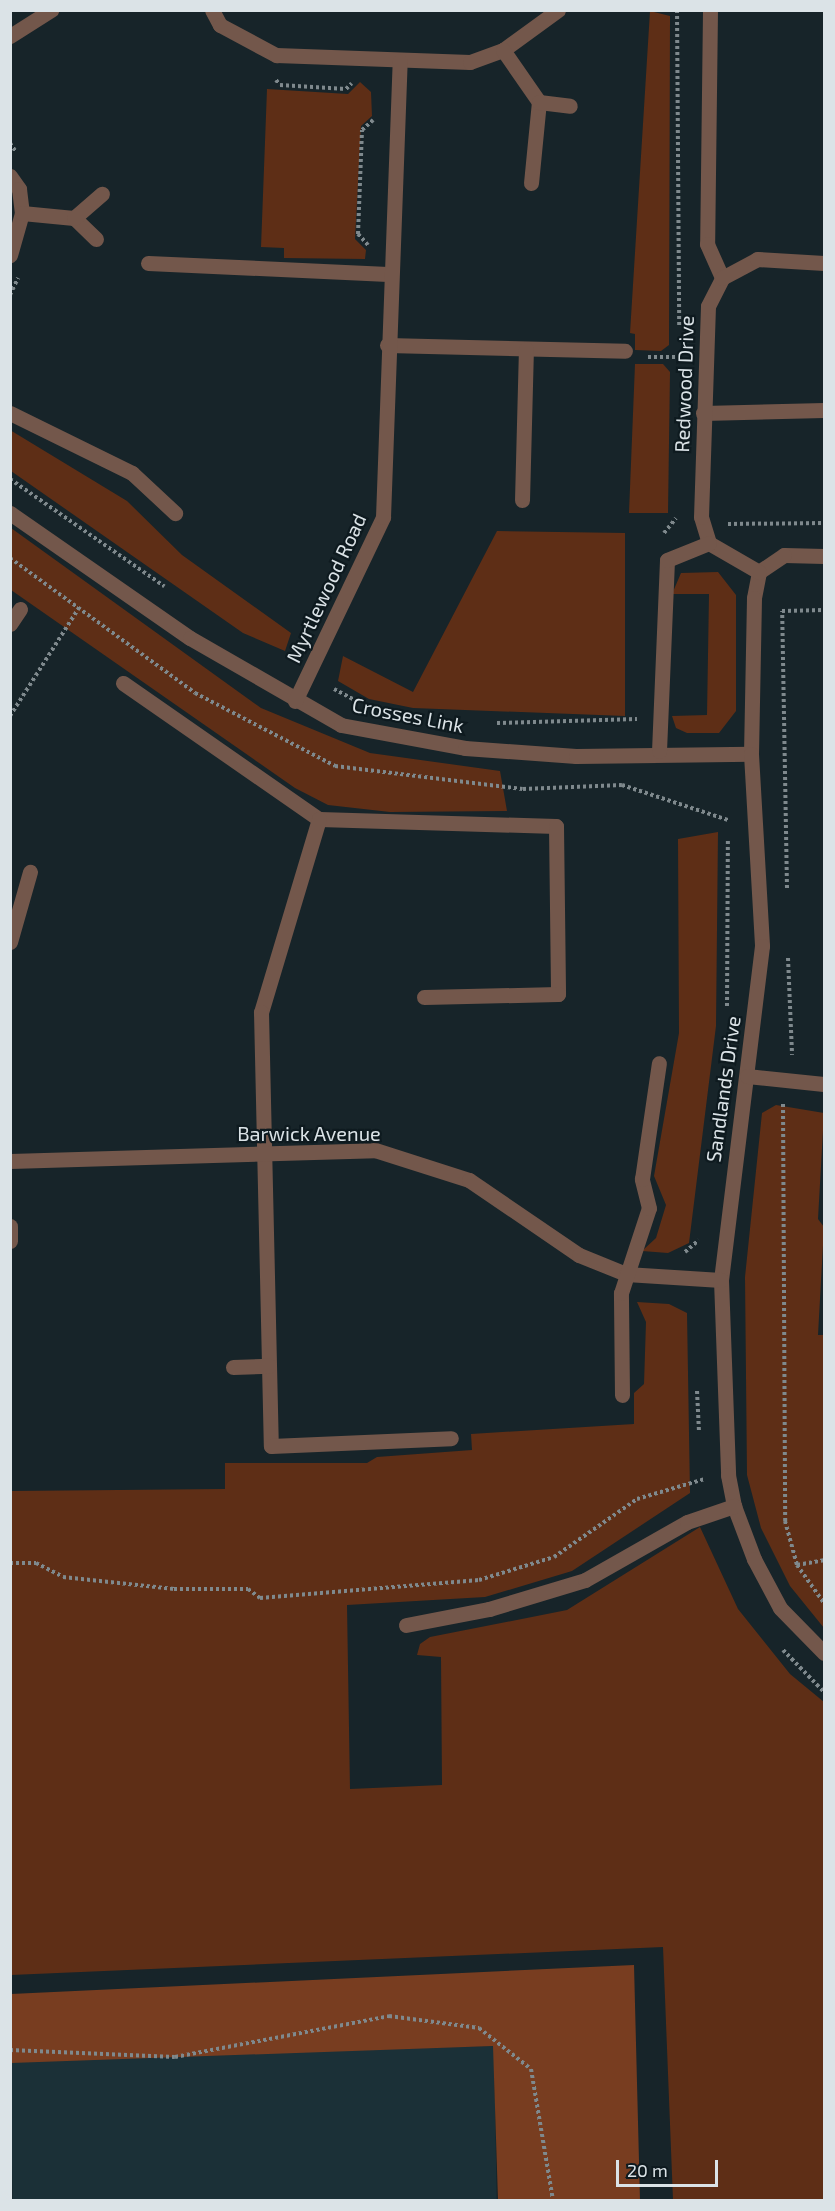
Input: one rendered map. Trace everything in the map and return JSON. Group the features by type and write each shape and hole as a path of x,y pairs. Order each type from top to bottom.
{"street":[{"path":"10,36 51,10"},
{"path":"212,10 220,25 276,55 470,62 503,50 558,11"},
{"path":"710,10 707,244 722,278 757,259 825,263"},
{"path":"503,50 539,102 531,183"},
{"name":"Myrtlewood Road","path":"295,701 383,517 388,274 400,61"},
{"path":"539,102 570,106"},
{"path":"10,176 19,189 22,213 10,255"},
{"path":"74,218 102,194"},
{"path":"22,213 74,218 96,239"},
{"path":"148,263 388,274"},
{"name":"Redwood Drive","path":"709,543 701,517 708,306 722,278"},
{"path":"387,345 625,351"},
{"path":"522,500 526,349"},
{"path":"703,413 825,410"},
{"path":"10,413 132,473 175,513"},
{"name":"Crosses Link","path":"10,513 190,638 295,701 341,725 465,748 576,756 659,751 751,754"},
{"path":"659,751 667,560 709,543 759,572 784,555 825,556"},
{"name":"Sandlands Drive","path":"759,572 754,598 751,754 762,946 721,1280 727,1455 734,1506 754,1559 780,1608 825,1653"},
{"path":"10,624 20,609"},
{"path":"123,683 319,819 555,826 558,994 424,997"},
{"path":"319,819 261,1012 271,1446 451,1438"},
{"path":"10,942 30,872"},
{"path":"622,1395 621,1293 649,1208 642,1179 659,1063"},
{"path":"747,1076 825,1084"},
{"name":"Barwick Avenue","path":"10,1161 375,1150 424,1161 469,1180 579,1255 626,1274 721,1280"},
{"path":"10,1226 10,1241"},
{"path":"233,1367 269,1366"},
{"path":"406,1625 489,1609 585,1580 687,1522 734,1506"}],"path":[{"path":"676,10 680,333"},
{"path":"680,345 680,368"},
{"path":"10,479 70,515 173,593"},
{"path":"662,536 676,519 676,508"},
{"path":"722,519 722,524 728,532"},
{"path":"722,524 825,523"},
{"path":"10,716 80,606"},
{"path":"308,676 362,703"},
{"path":"331,680 333,688"},
{"path":"483,723 639,719 639,707"},
{"path":"10,1563 36,1563 63,1577 174,1589 248,1589 261,1598 479,1580 554,1557 637,1499 705,1479"},
{"path":"797,1565 825,1560"},
{"path":"10,2050 175,2057 389,2016 479,2028 531,2069 553,2200"}],"shaded area":[{"path":"650,11 670,16 669,345 661,351 635,350 635,334 630,333"},
{"path":"360,82 371,92 372,116 361,126 355,239 366,250 365,259 284,258 284,248 261,247 267,89 348,94"},
{"path":"635,364 663,364 670,372 668,513 629,513"},
{"path":"10,430 127,501 182,555 291,633 285,651 243,633 11,471"},
{"path":"11,528 261,708 370,753 500,771 507,811 390,812 328,805 295,788 11,590"},
{"path":"497,531 625,533 625,716 413,708 369,699 338,681 343,656 413,692"},
{"path":"718,572 736,595 736,711 719,733 687,733 676,728 672,716 707,715 709,594 672,594 681,573"},
{"path":"718,832 716,1026 689,1243 668,1253 642,1251 656,1238 666,1205 654,1176 679,1033 678,839"},
{"path":"776,1105 824,1113 818,1219 824,1227 818,1335 824,1335 824,1628 790,1586 761,1528 747,1475 745,1277 762,1113"},
{"path":"637,1302 669,1304 687,1313 690,1493 572,1571 485,1597 347,1605 350,1789 442,1785 441,1657 417,1655 420,1644 430,1637 567,1610 700,1527 738,1609 790,1674 824,1702 824,2200 673,2200 663,1947 11,1975 11,1491 225,1489 225,1463 367,1463 377,1457 472,1450 471,1434 634,1424 634,1393 644,1384 646,1322"},
{"path":"634,1965 640,2200 498,2200 493,2046 11,2063 11,1994"},
{"path":"494,2046 497,2200 13,2200 10,2054"}]}
